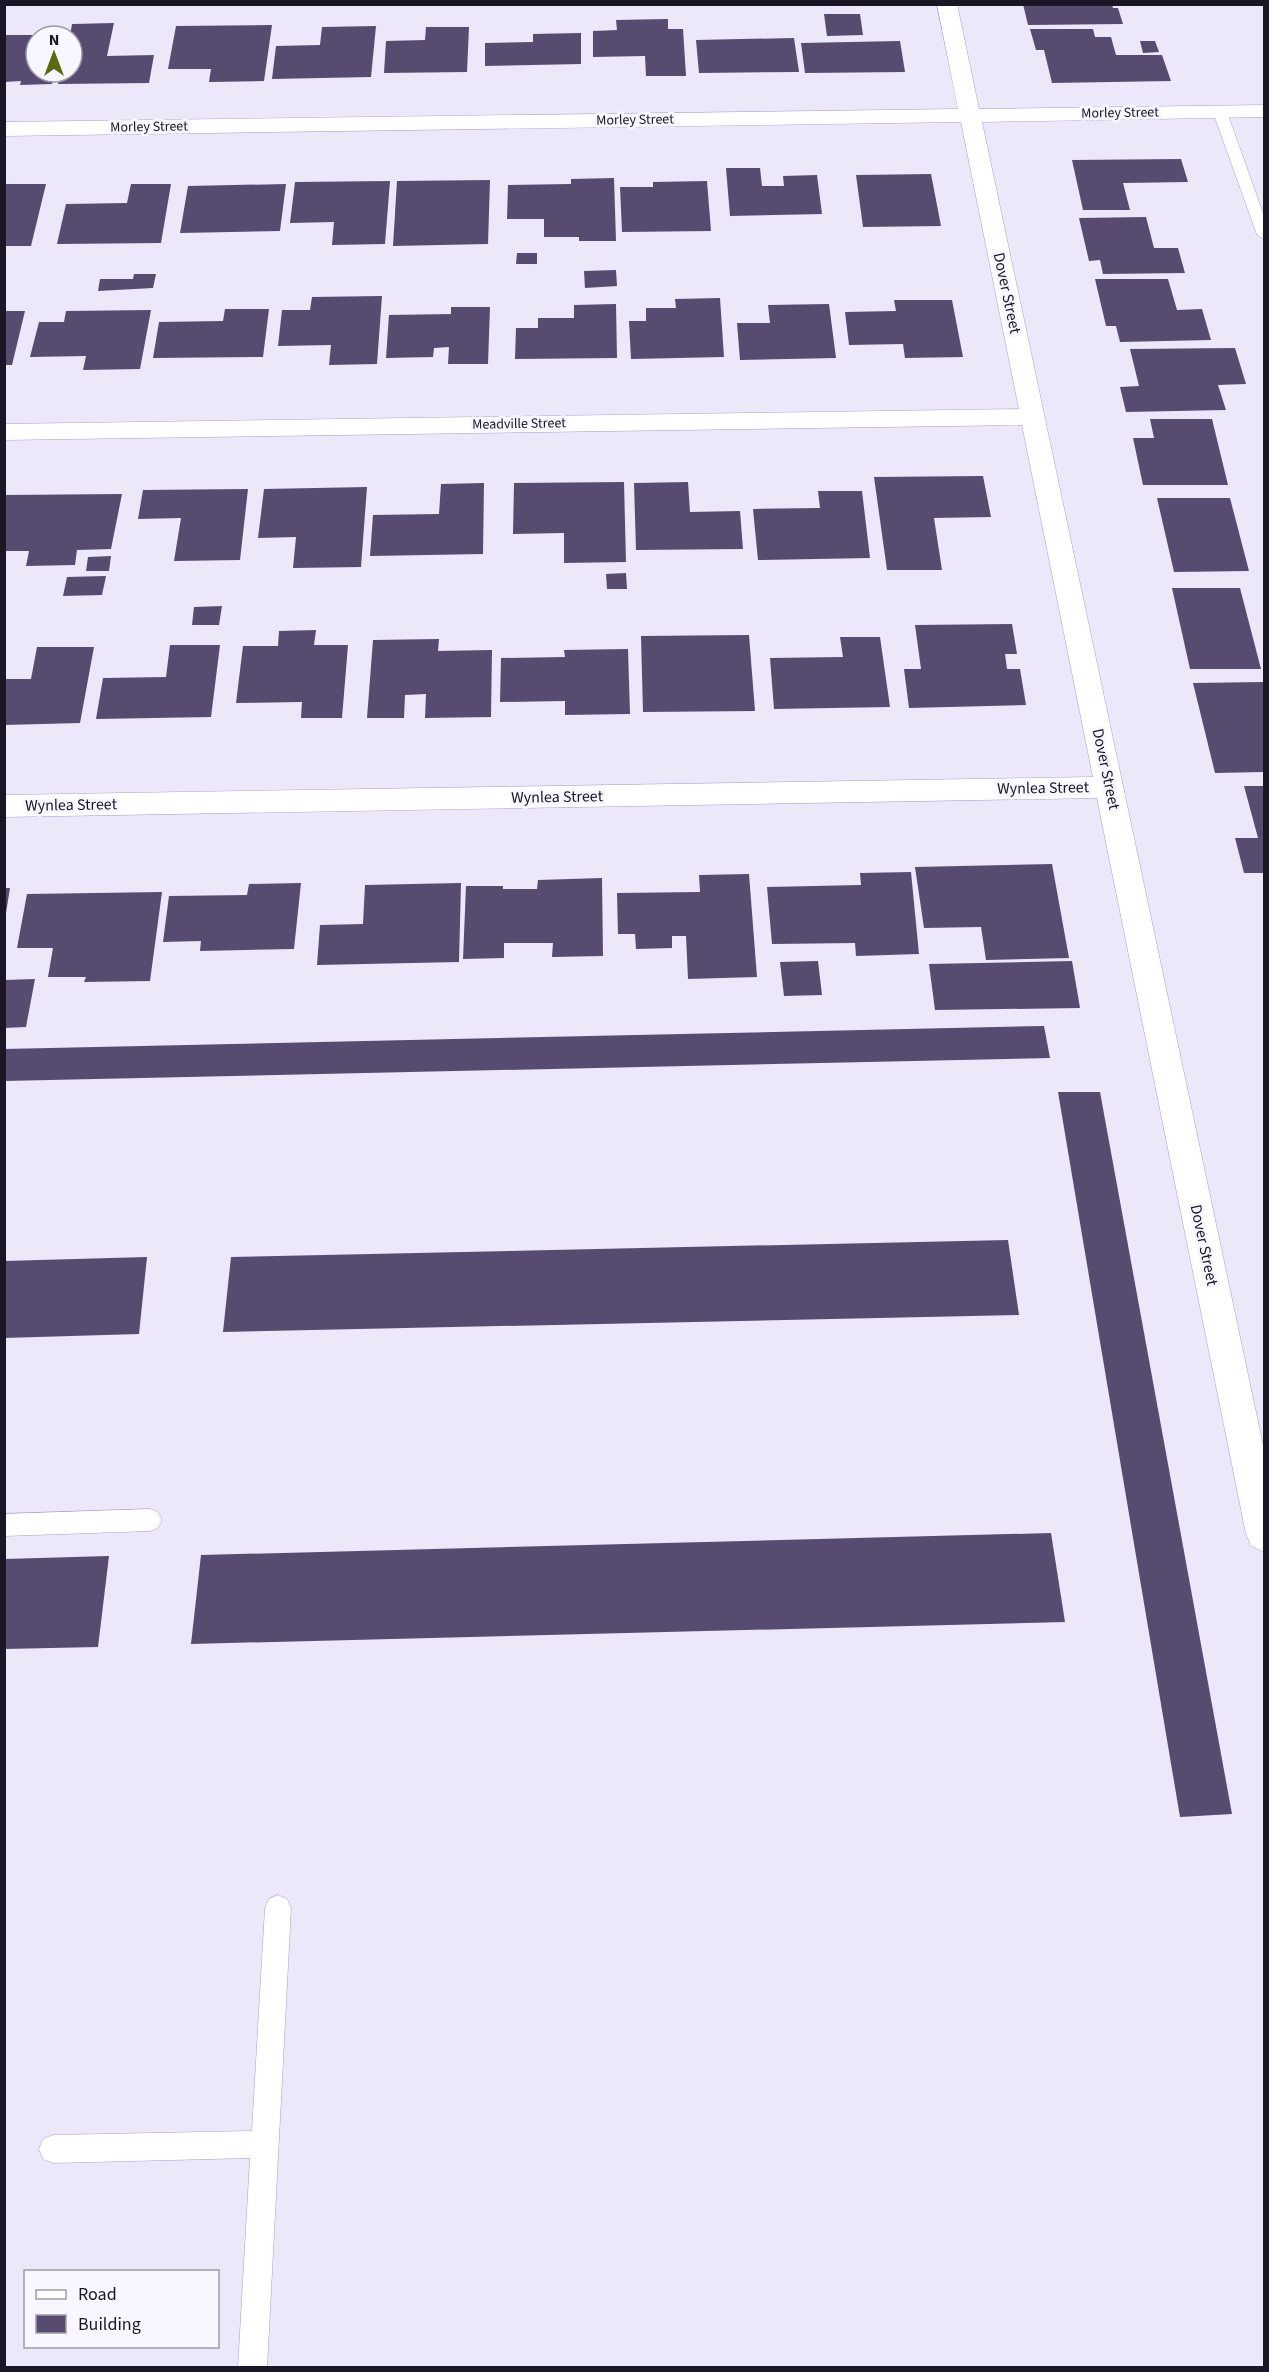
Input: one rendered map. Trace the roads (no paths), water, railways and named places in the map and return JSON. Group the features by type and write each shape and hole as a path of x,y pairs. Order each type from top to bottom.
{"street":[{"name":"Dover Street","path":"947,4 1264,1534"},
{"name":"Morley Street","path":"4,129 1264,111"},
{"name":"Meadville Street","path":"4,432 1033,417"},
{"name":"Wynlea Street","path":"4,806 1109,787"}],"lane":[{"path":"1220,112 1264,235"},
{"path":"4,1525 150,1520"},
{"path":"252,2367 278,1908"},
{"path":"53,2149 266,2144"}]}
